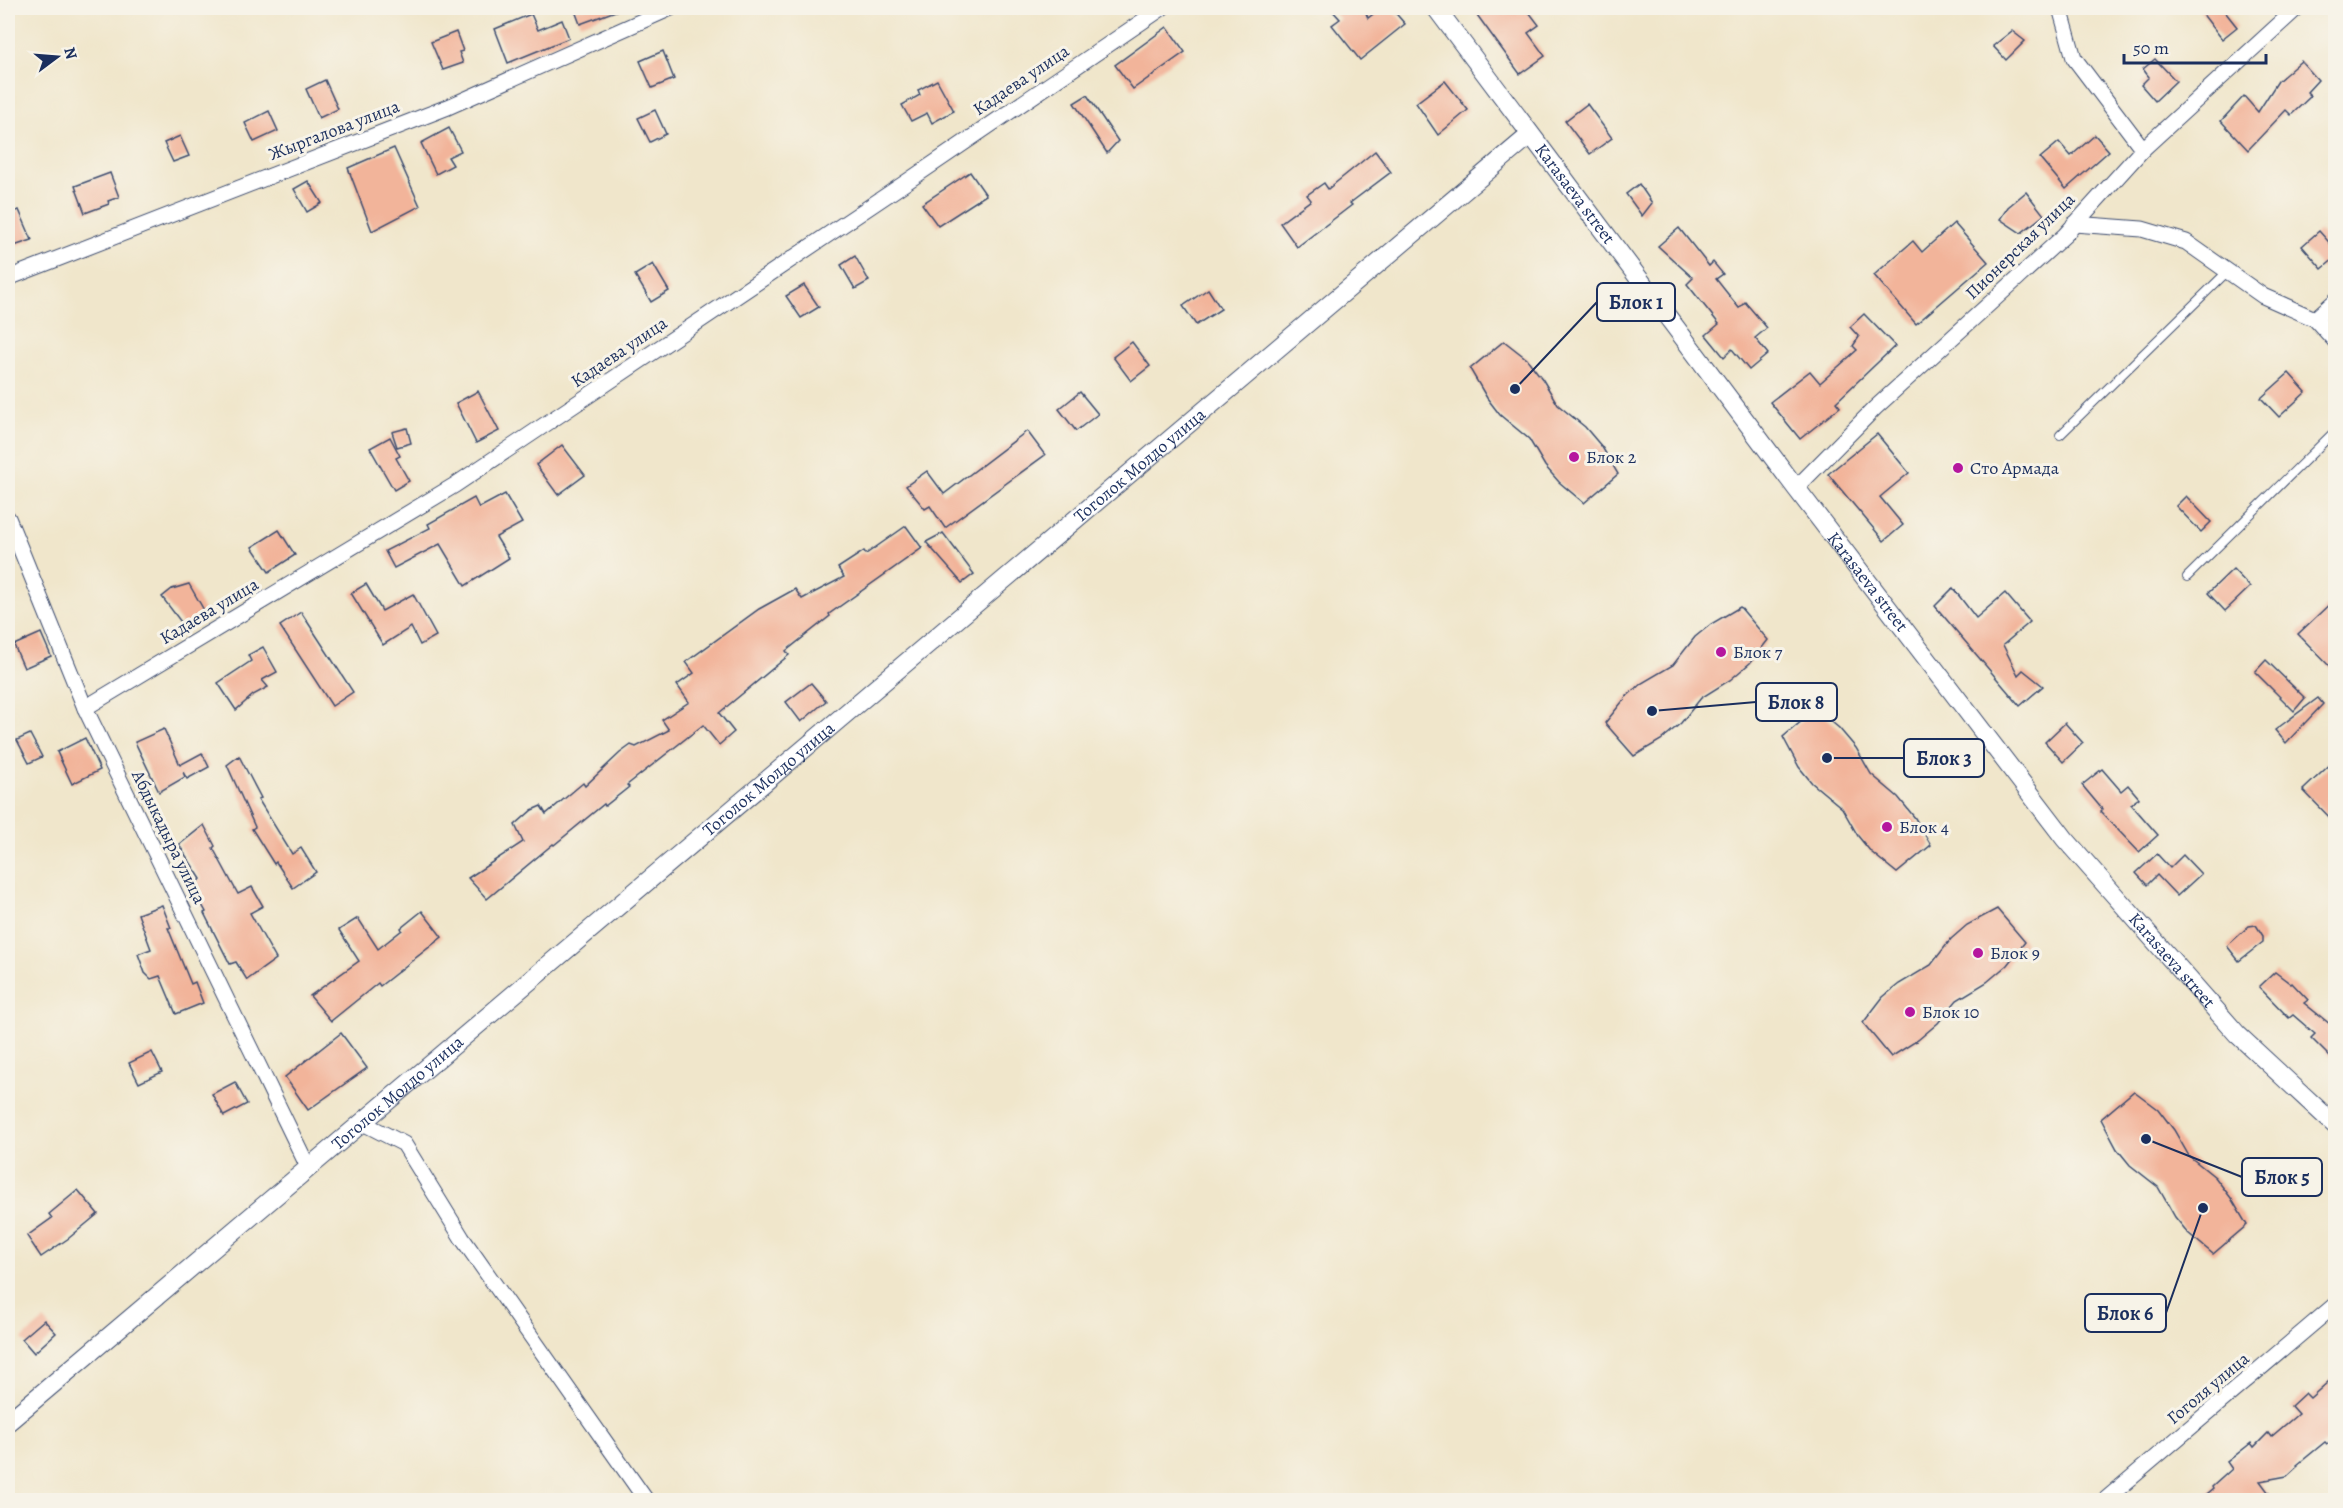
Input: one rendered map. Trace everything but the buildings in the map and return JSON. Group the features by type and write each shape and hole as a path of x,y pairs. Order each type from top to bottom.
{"street":[{"name":"Жыргалова улица","path":"8,278 448,106 671,8"},
{"name":"Кадаева улица","path":"85,708 455,484 892,192 1161,8"},
{"name":"Karasaeva street","path":"1436,8 1796,488 2065,839 2237,1034 2336,1126"},
{"path":"2060,8 2074,58 2143,149"},
{"name":"Пионерская улица","path":"1796,488 1875,408 2074,224 2143,149 2297,8"},
{"name":"Тоголок Молдо улица","path":"8,1422 1530,135"},
{"path":"2074,224 2142,229 2186,242 2263,296 2315,319 2336,342"},
{"path":"2315,319 2336,300"},
{"name":"Абдыкадыра улица","path":"8,518 85,708 308,1167"},
{"path":"361,1122 404,1144 462,1238 646,1500"},
{"name":"Гоголя улица","path":"2105,1500 2336,1304"}],"lane":[{"path":"2060,435 2228,271"},
{"path":"2187,577 2336,430"}],"place":[{"name":"Блок 1","path":"1515,389"},
{"name":"Блок 2","path":"1574,457"},
{"name":"Сто Армада","path":"1958,468"},
{"name":"Блок 7","path":"1721,652"},
{"name":"Блок 8","path":"1652,711"},
{"name":"Блок 3","path":"1827,758"},
{"name":"Блок 4","path":"1887,827"},
{"name":"Блок 9","path":"1978,953"},
{"name":"Блок 10","path":"1910,1012"},
{"name":"Блок 5","path":"2146,1139"},
{"name":"Блок 6","path":"2203,1208"}]}
